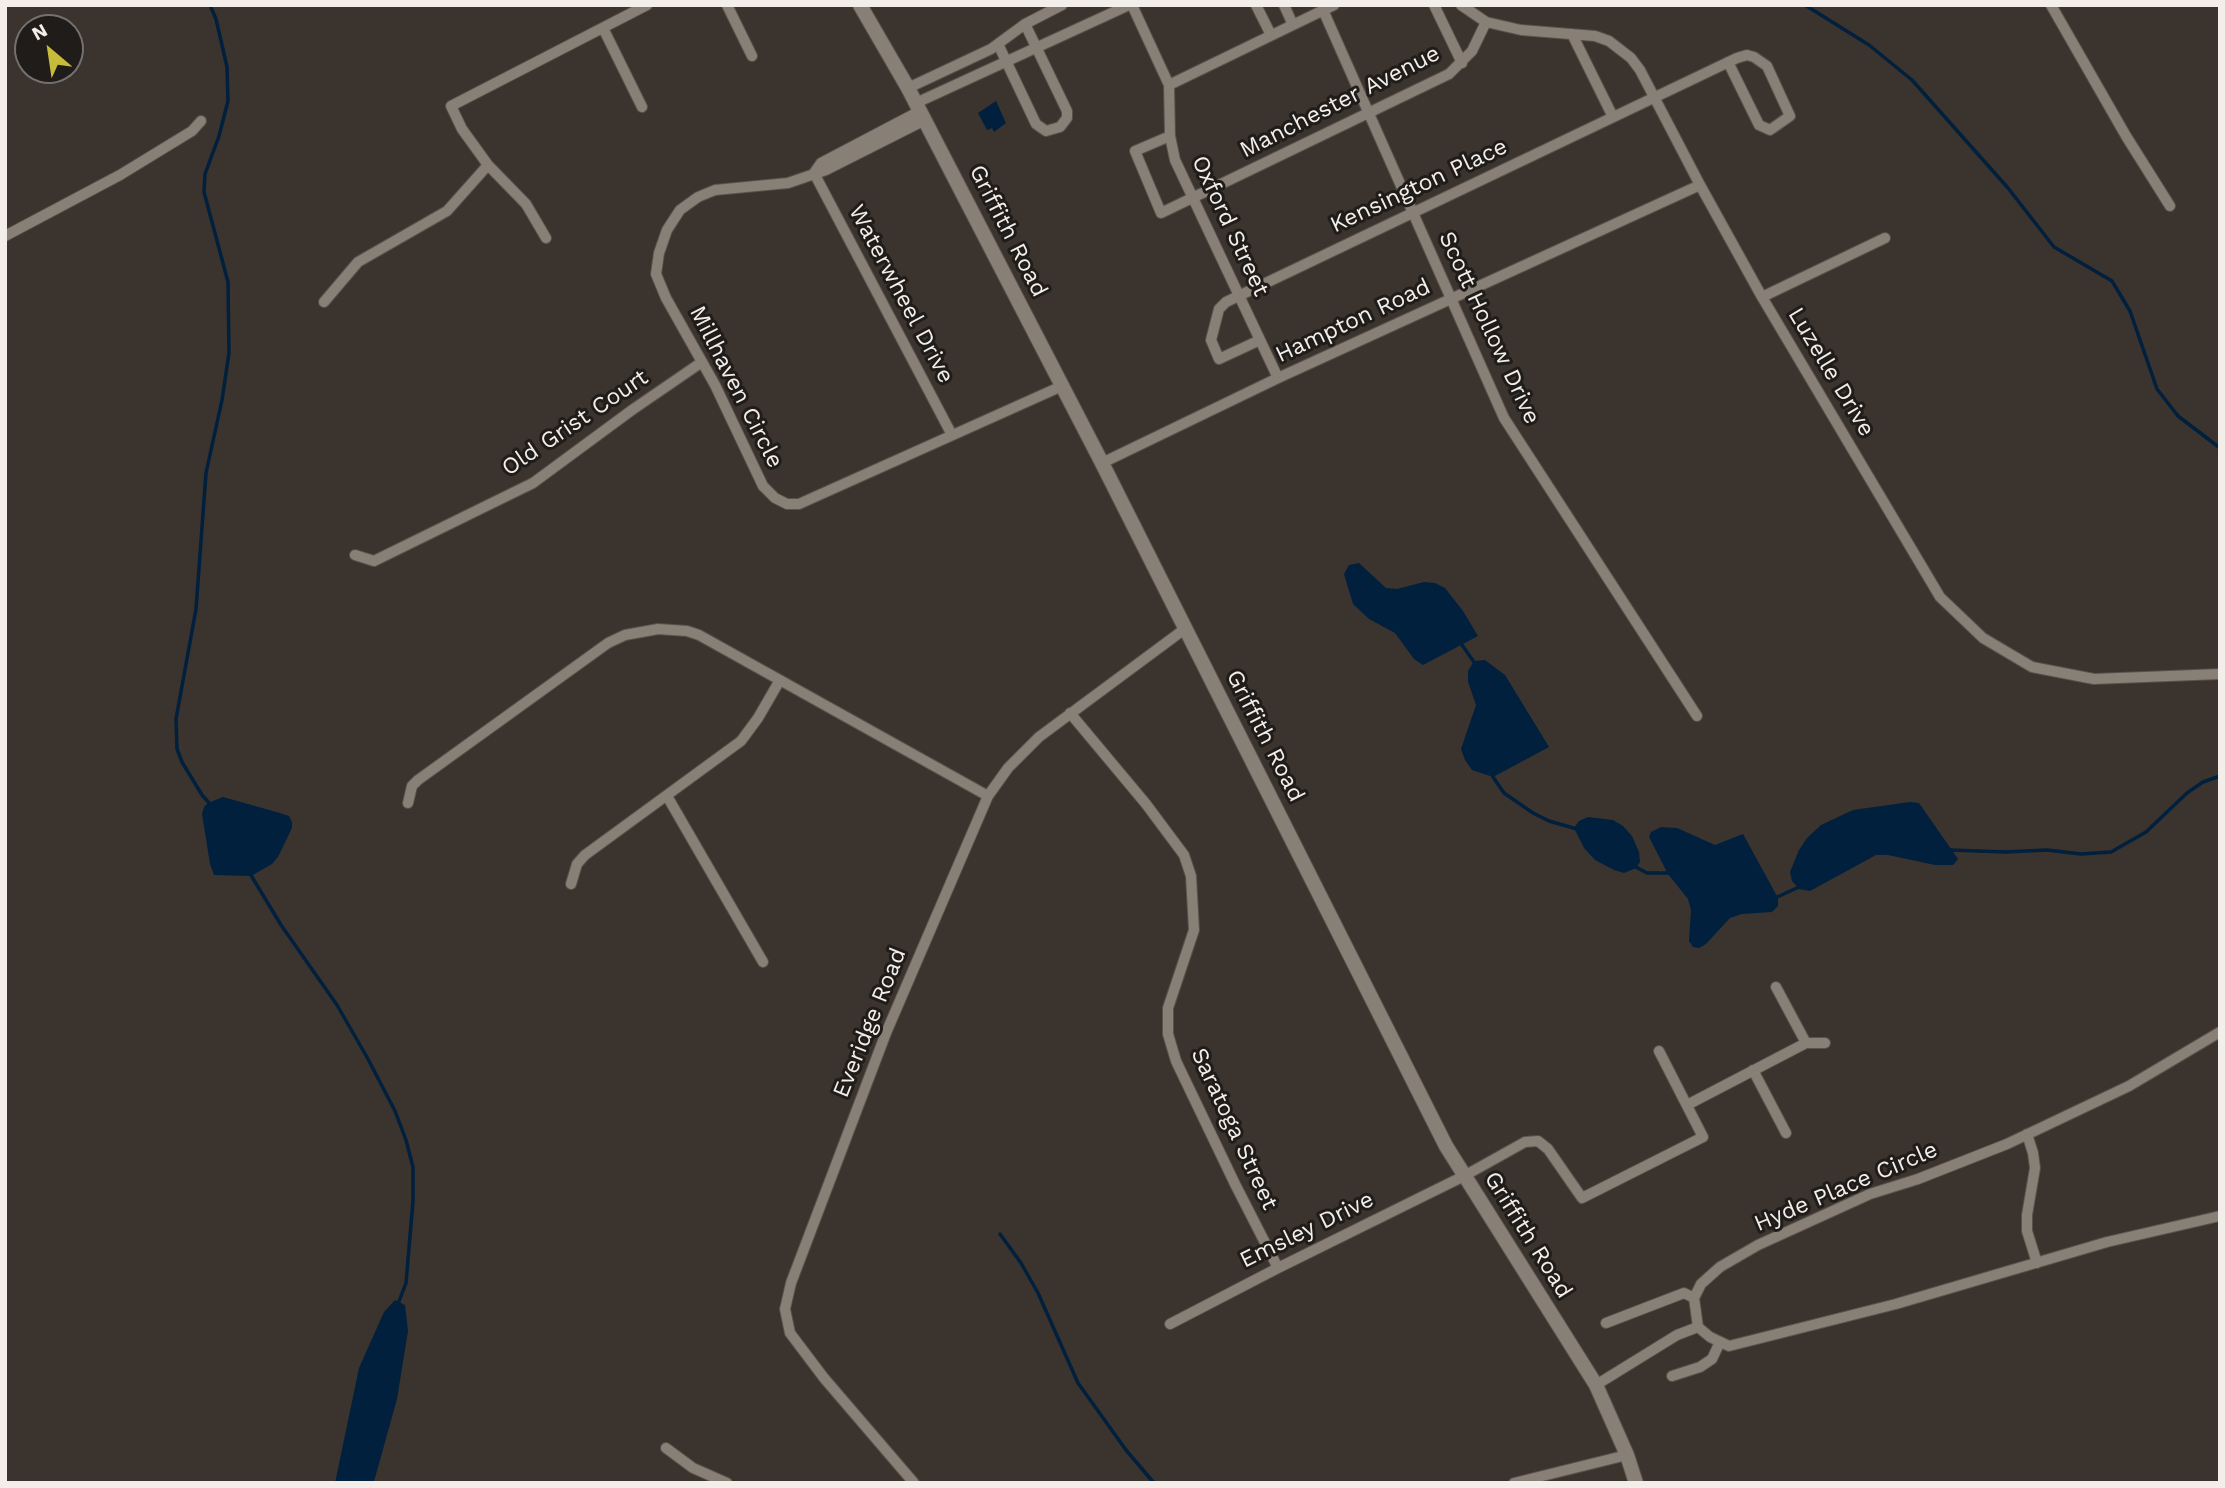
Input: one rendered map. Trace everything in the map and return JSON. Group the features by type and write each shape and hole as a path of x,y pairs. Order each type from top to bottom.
{"street":[{"path":"546,238 526,204 488,164 462,129 451,106 647,5"},
{"path":"727,5 752,56"},
{"name":"Griffith Road","path":"860,5 908,88 1102,463 1412,1079 1464,1176 1596,1385 1628,1455 1636,1483"},
{"path":"908,88 998,44 1025,24 1062,5"},
{"path":"1131,5 1169,85 1329,8"},
{"name":"Millhaven Circle","path":"1062,386 799,504 787,504 775,498 763,486 702,362 666,298 656,274 659,253 667,230 680,210 698,197 715,190 788,183 826,170 1005,60 1037,49 1131,5"},
{"path":"1256,5 1270,35"},
{"path":"1284,5 1293,24"},
{"path":"1434,5 1462,63"},
{"name":"Luzelle Drive","path":"1461,5 1486,22 1521,30 1595,36 1623,50 1640,70 1762,298 1940,597 1983,638 2032,667 2094,679 2220,674"},
{"path":"2051,5 2169,206"},
{"name":"Scott Hollow Drive","path":"1329,8 1369,114 1504,418 1697,716"},
{"name":"Manchester Avenue","path":"1170,136 1135,151 1161,213 1438,79 1462,63 1472,51 1486,22"},
{"path":"998,44 1040,129 1051,131 1064,124 1067,111 1025,24"},
{"path":"603,28 642,107"},
{"path":"1572,34 1613,117"},
{"name":"Kensington Place","path":"1260,340 1219,359 1211,340 1219,309 1238,296 1728,62 1747,55 1762,60 1790,116 1770,130 1759,125 1728,62"},
{"name":"Oxford Street","path":"1169,85 1170,136 1175,160 1278,378"},
{"path":"5,236 120,175 192,131 201,121"},
{"path":"324,302 358,262 447,211 488,164"},
{"name":"Waterwheel Drive","path":"814,173 951,435"},
{"name":"Hampton Road","path":"1102,463 1278,378 1700,185"},
{"path":"1762,298 1885,238"},
{"name":"Old Grist Court","path":"355,555 374,561 533,483 702,362"},
{"name":"Everidge Road","path":"907,1480 790,1332 785,1309 791,1283 886,1033 988,796 1008,768 1039,737 1186,628"},
{"path":"408,803 412,786 418,780 608,643 625,635 658,629 687,631 713,642 988,796"},
{"path":"571,884 578,864 585,855 731,750 748,733 780,680"},
{"name":"Saratoga Street","path":"1070,713 1146,804 1184,855 1191,876 1194,930 1168,1008 1168,1034 1176,1061 1234,1184 1278,1268"},
{"path":"667,796 763,962"},
{"path":"1776,987 1806,1043"},
{"name":"Hyde Place Circle","path":"1694,1298 1701,1284 1720,1267 1758,1245 1870,1194 1918,1179 2027,1134 2129,1086 2220,1032"},
{"path":"1659,1051 1686,1105 1806,1043 1825,1043"},
{"path":"1753,1070 1786,1133"},
{"name":"Emsley Drive","path":"1170,1324 1464,1176 1525,1142 1538,1141 1551,1152 1582,1198 1703,1137 1686,1105"},
{"path":"2027,1134 2035,1168 2026,1215 2027,1231 2037,1263"},
{"path":"1606,1323 1684,1293 1694,1298 1698,1327 1710,1337 1729,1346 1896,1304 2107,1242 2220,1216"},
{"path":"1596,1385 1677,1335 1698,1327"},
{"path":"1672,1376 1700,1367 1712,1359 1720,1342"},
{"path":"666,1448 693,1468 727,1483"},
{"path":"1514,1483 1628,1455"}],"water":[{"path":"996,101 1006,123 994,132 992,128 987,130 978,113"},
{"path":"1359,563 1386,588 1397,589 1424,582 1445,588 1478,636 1423,665 1414,659 1395,633 1369,619 1353,604 1344,574 1349,565"},
{"path":"1485,660 1505,675 1549,747 1493,777 1472,770 1461,749 1476,705 1468,682 1468,671 1474,661"},
{"path":"223,797 289,816 292,822 292,828 278,857 272,864 251,876 214,875 210,864 202,814 208,803"},
{"path":"1919,803 1958,859 1953,865 1935,865 1876,855 1810,891 1799,889 1792,881 1790,872 1799,850 1821,825 1853,810"},
{"path":"1588,817 1613,820 1623,826 1632,836 1639,852 1640,862 1636,868 1624,873 1595,860 1584,848 1574,828 1579,821"},
{"path":"1661,827 1677,828 1715,845 1743,834 1778,898 1778,906 1772,912 1742,914 1730,918 1706,944 1699,948 1693,947 1689,941 1691,910 1688,899 1668,874 1649,837 1651,832"},
{"path":"395,1300 405,1305 408,1331 397,1399 375,1478 373,1483 335,1483 359,1368 384,1312"}],"waterway":[{"path":"210,5 227,67 228,101 205,174 204,192 228,282 229,353 206,473 196,609 176,719 177,749 182,762 211,805"},
{"path":"1805,5 1869,45 1912,80 2008,188 2054,247 2112,281 2130,311 2157,389 2178,416 2220,448"},
{"path":"1460,642 1476,665"},
{"path":"1494,774 1493,777 1504,793 1533,813 1577,829"},
{"path":"1950,850 2047,850 2081,854 2111,852 2146,832 2187,793 2203,782 2220,776"},
{"path":"1634,866 1647,873 1670,873"},
{"path":"249,872 281,925 337,1005 395,1111 406,1140 413,1167 413,1201 406,1283 398,1304"},
{"path":"1775,898 1799,887"},
{"path":"1000,1234 1038,1293 1078,1383 1126,1450 1154,1483"}]}
